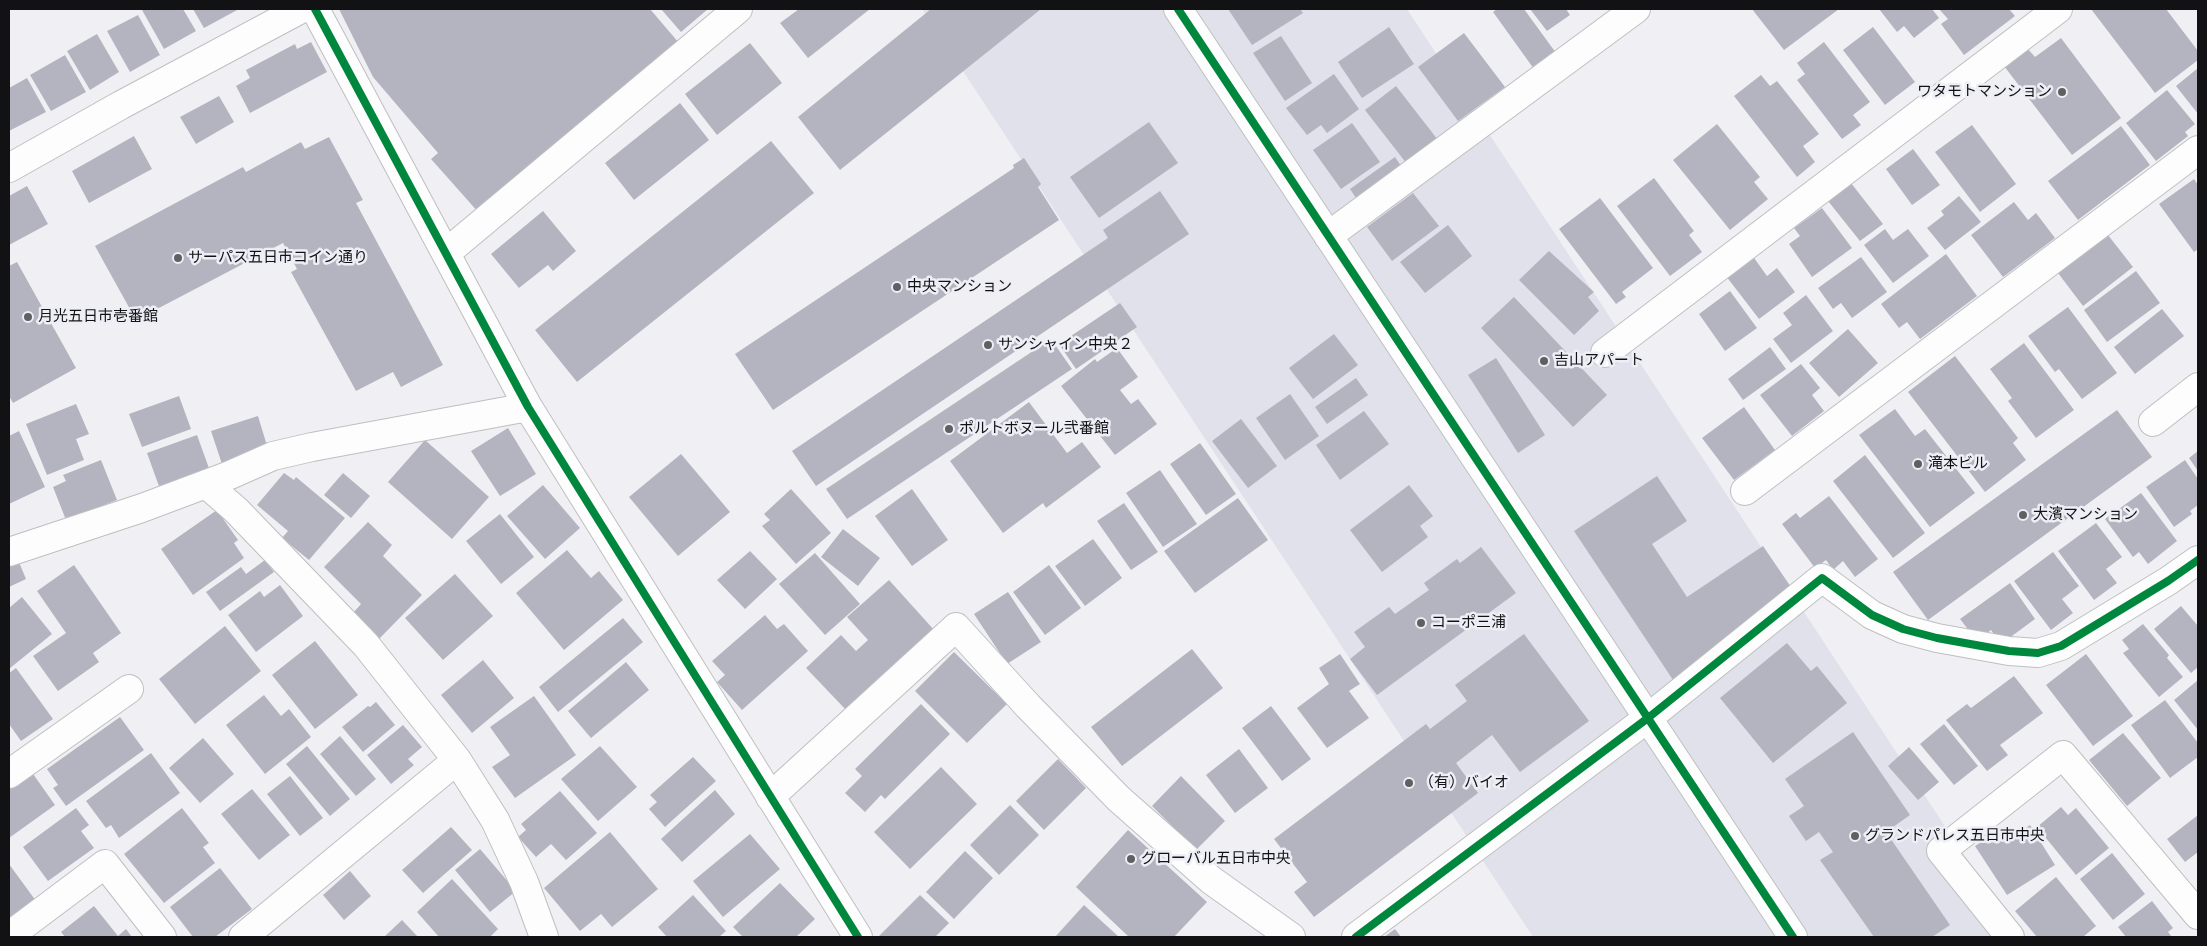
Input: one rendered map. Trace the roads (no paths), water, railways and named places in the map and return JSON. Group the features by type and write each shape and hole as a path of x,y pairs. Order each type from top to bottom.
{"street":[{"path":"9,168 121,105 301,9"},
{"path":"315,9 528,407 573,476 616,549 770,797 848,933"},
{"path":"446,253 738,9"},
{"path":"1178,9 1793,937"},
{"path":"1328,236 1636,9"},
{"path":"1605,353 2058,9"},
{"path":"1745,491 2198,150"},
{"path":"2154,422 2198,387"},
{"path":"9,552 79,530 206,484 273,456 528,407"},
{"path":"206,484 236,510 366,645 457,760 495,820 524,882 544,937"},
{"path":"1356,937 1648,718 1822,578 1872,615 1904,629 1937,638 2010,651 2038,652 2060,646 2198,560"},
{"path":"770,797 956,627 1028,706 1126,806 1211,880 1291,937"},
{"path":"9,774 129,689"},
{"path":"2010,937 1941,851 2063,755 2198,915"},
{"path":"243,937 457,760"},
{"path":"9,936 105,864 162,937"}],"place":[{"name":"ワタモトマンション","path":"2062,92"},
{"name":"サーパス五日市コイン通り","path":"178,258"},
{"name":"中央マンション","path":"897,287"},
{"name":"月光五日市壱番館","path":"28,317"},
{"name":"サンシャイン中央２","path":"988,345"},
{"name":"吉山アパート","path":"1544,361"},
{"name":"ポルトボヌール弐番館","path":"949,429"},
{"name":"滝本ビル","path":"1918,464"},
{"name":"大濱マンション","path":"2023,515"},
{"name":"コーポ三浦","path":"1421,623"},
{"name":"（有）バイオ","path":"1409,783"},
{"name":"グランドパレス五日市中央","path":"1855,836"},
{"name":"グローバル五日市中央","path":"1131,859"}]}
